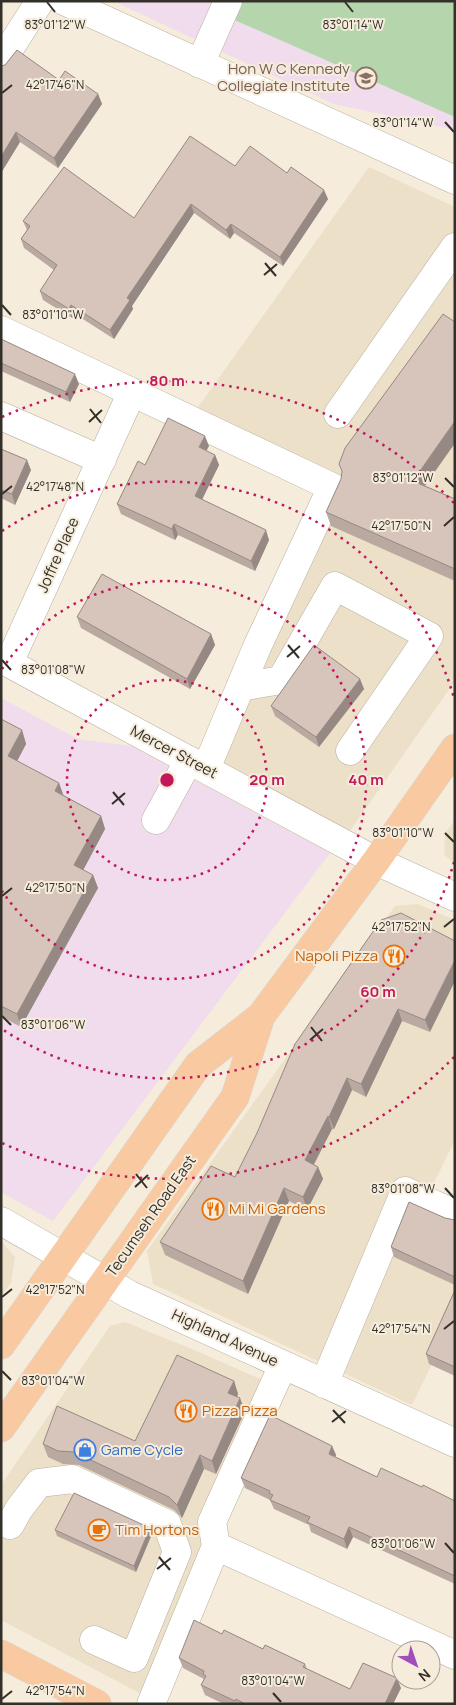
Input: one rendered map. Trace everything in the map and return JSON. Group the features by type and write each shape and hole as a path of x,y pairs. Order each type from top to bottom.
{"main road":[{"name":"Tecumseh Road East","path":"3,1338 198,1065 261,1016 376,861 455,748"},
{"name":"Tecumseh Road East","path":"1,1428 236,1097 261,1016"},
{"path":"1,1654 97,1704"}],"street":[{"path":"1,62 40,1"},
{"path":"64,1 455,180"},
{"path":"200,64 228,1"},
{"path":"338,414 455,247"},
{"path":"1,330 332,486 240,687 198,765 156,820"},
{"name":"Joffre Place","path":"5,661 102,460 132,392"},
{"path":"1,416 102,460"},
{"path":"240,687 281,680 335,586 429,636 350,750"},
{"name":"Mercer Street","path":"5,661 376,861 455,896"},
{"path":"324,1384 405,1191 455,1214"},
{"name":"Highland Avenue","path":"1,1222 130,1295 455,1443"},
{"path":"151,1704 216,1546 212,1522 283,1365"},
{"path":"10,1525 39,1482 72,1479 167,1524 177,1552 134,1658 94,1640"},
{"path":"216,1546 455,1654"}],"shaded area":[{"name":"Hon W C Kennedy Collegiate Institute","path":"113,1 455,1 455,132 446,128 334,104"},
{"path":"369,167 455,207 455,681 350,831 199,751 317,493 186,424"},
{"path":"1,698 78,739 131,746 330,853 53,1221 1,1192"},
{"path":"455,820 455,865 444,854 445,833"},
{"path":"418,904 455,920 455,1140 428,1195 455,1208 455,1317 412,1405 153,1284 147,1251 395,906"},
{"path":"1,1241 15,1257 11,1283 1,1296"},
{"path":"125,1322 274,1385 149,1698 1,1620 1,1485 110,1326"}],"green space":[{"path":"238,1 455,1 455,117 230,18"}],"building":[{"path":"17,50 59,80 65,71 98,94 54,158 16,132 1,157 1,66 5,65"},
{"path":"190,136 235,166 250,146 287,173 291,167 324,190 280,257 231,224 226,230 191,204 127,298 130,300 110,330 71,305 69,309 40,291 57,265 21,239 30,226 23,221 64,167 134,218"},
{"path":"443,314 455,322 455,421 413,481 455,499 455,569 326,512 341,479 342,471 339,464 345,448"},
{"path":"1,339 75,374 66,392 1,363"},
{"path":"168,418 205,436 199,447 215,455 195,496 266,530 251,561 174,524 172,529 117,504 138,461 145,465"},
{"path":"1,449 27,460 12,494 1,490"},
{"path":"102,574 211,634 187,679 77,617"},
{"path":"314,645 360,679 316,737 271,706"},
{"path":"1,719 22,730 8,756 59,783 55,791 101,816 74,865 93,875 17,1014 1,1006"},
{"path":"401,913 455,941 455,960 425,1020 398,1009 361,1084 347,1078 329,1117 305,1160 318,1167 303,1197 284,1188 243,1281 160,1242 211,1166 235,1177 257,1133 295,1044 381,920"},
{"path":"409,1202 445,1218 455,1220 455,1277 391,1247"},
{"path":"455,1290 455,1367 426,1354"},
{"path":"177,1355 234,1381 228,1393 240,1398 212,1461 200,1455 177,1505 169,1497 74,1452 58,1451 43,1444 57,1406 135,1441"},
{"path":"270,1415 332,1446 329,1454 377,1477 381,1468 422,1487 423,1485 455,1501 455,1576 349,1527 344,1539 307,1522 310,1517 270,1500 273,1495 269,1493 270,1491 241,1478"},
{"name":"Tim Hortons","path":"74,1493 150,1528 134,1566 55,1530"},
{"path":"194,1620 222,1634 224,1630 263,1649 265,1645 305,1664 303,1667 350,1689 363,1663 391,1675 391,1690 385,1704 245,1704 201,1685 206,1676 203,1674 204,1671 179,1658"}],"place":[{"name":"Hon W C Kennedy Collegiate Institute","path":"366,78"},
{"name":"Napoli Pizza","path":"394,956"},
{"name":"Mi Mi Gardens","path":"213,1209"},
{"name":"Pizza Pizza","path":"186,1411"},
{"name":"Game Cycle","path":"85,1450"},
{"name":"Tim Hortons","path":"99,1530"}]}
